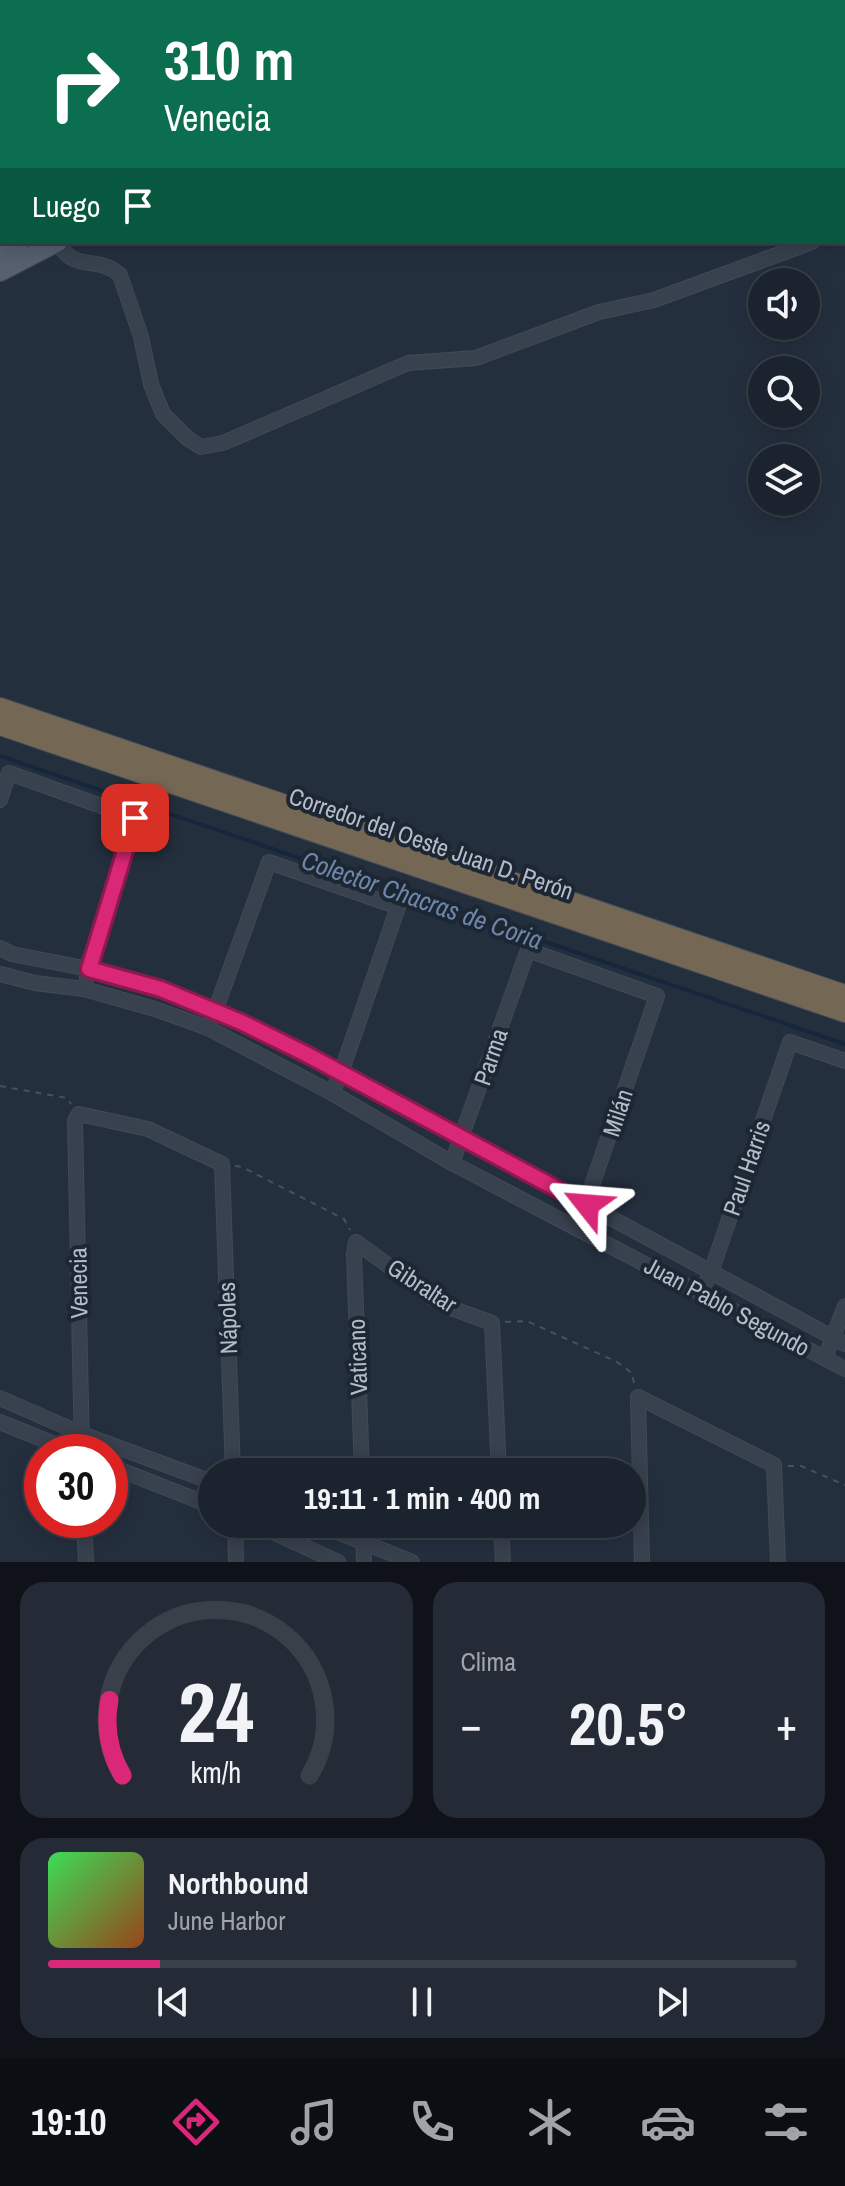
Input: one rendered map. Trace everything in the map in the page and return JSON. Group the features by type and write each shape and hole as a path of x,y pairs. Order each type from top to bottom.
{"highway":[{"name":"Corredor del Oeste Juan D. Perón","path":"0,708 845,995"},
{"name":"Corredor del Oeste Juan D. Perón","path":"0,725 845,1012"}],"main road":[{"path":"0,272 54,244"}],"street":[{"path":"59,244 67,257 92,262 120,275 141,337 151,384 163,414 201,447 223,443 408,363 476,358 599,312 654,300 807,244"},
{"path":"0,800 9,773 135,818 84,989"},
{"path":"208,1028 269,862 398,907 332,1093"},
{"name":"Juan Pablo Segundo","path":"0,948 39,961 89,969 161,989 216,1010 341,1073 840,1341"},
{"name":"Parma","path":"452,1163 528,950 657,996"},
{"name":"Juan Pablo Segundo","path":"0,974 84,989 208,1028 332,1093 452,1163 845,1369"},
{"name":"Milán","path":"577,1229 657,996"},
{"name":"Paul Harris","path":"701,1292 711,1272 790,1042 845,1061"},
{"path":"79,1114 148,1129 222,1164"},
{"name":"Venecia","path":"79,1114 75,1121 82,1434"},
{"name":"Nápoles","path":"222,1164 232,1458"},
{"name":"Gibraltar","path":"356,1242 434,1299 492,1323"},
{"name":"Vaticano","path":"356,1242 361,1458"},
{"path":"825,1358 840,1341 845,1306"},
{"path":"492,1323 498,1458"},
{"path":"642,1562 638,1397 774,1465 778,1562"},
{"path":"0,1398 82,1434"},
{"path":"0,1422 30,1434"},
{"path":"128,1451 198,1477"},
{"path":"128,1473 198,1501"},
{"path":"85,1538 86,1562"},
{"path":"235,1538 236,1562"},
{"path":"286,1538 338,1562"},
{"path":"352,1538 412,1562"},
{"path":"364,1538 364,1562"},
{"path":"502,1538 503,1562"}],"path":[{"path":"0,1086 67,1098 79,1114"},
{"path":"222,1164 242,1167 344,1219 356,1242"},
{"path":"492,1323 527,1321 617,1362 632,1373 638,1397"},
{"path":"774,1465 801,1466 845,1485"}],"waterway":[{"name":"Colector Chacras de Coria","path":"0,756 845,1044"}],"route":[{"path":"135,818 89,969 161,989 216,1010 306,1054 587,1205"}]}
